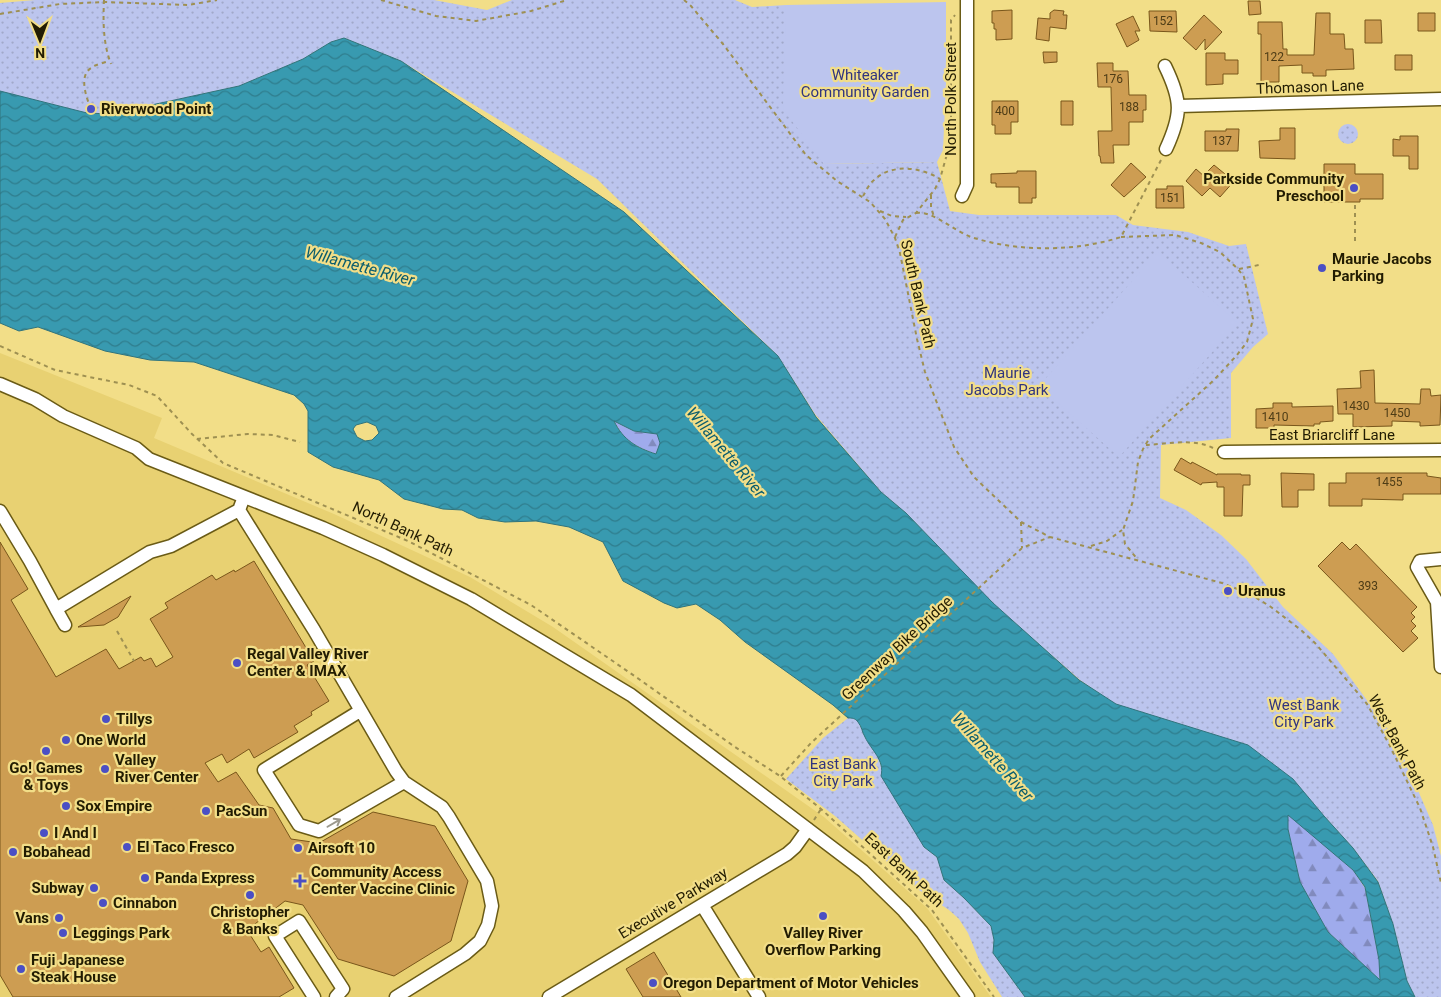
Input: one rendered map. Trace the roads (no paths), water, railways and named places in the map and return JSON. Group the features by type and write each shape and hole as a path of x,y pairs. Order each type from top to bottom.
{"street":[{"name":"North Polk Street","path":"962,196 967,185 967,1"},
{"path":"1165,66 1175,90 1179,106 1177,123 1166,149"},
{"name":"Thomason Lane","path":"1179,106 1441,99"},
{"path":"0,384 35,399 62,416 136,448 149,459 354,542 442,584 497,614 638,701 863,871 904,911 922,932 968,997"},
{"name":"East Briarcliff Lane","path":"1224,452 1441,450"},
{"path":"56,609 150,552 171,546 239,510 244,498"},
{"path":"239,510 318,638 388,759 404,782 442,807 487,881 492,906 488,925 480,941 465,954 396,997"},
{"path":"0,511 30,561 65,626"},
{"path":"1441,559 1420,561 1416,567 1437,602 1441,667"},
{"path":"360,711 264,770 293,817 299,826 319,831 404,782"},
{"name":"Executive Parkway","path":"548,997 791,851 808,830"},
{"path":"702,905 759,997"},
{"path":"314,997 275,936 298,921 343,989 336,997"}],"water":[{"name":"Willamette River","path":"344,38 401,61 624,212 778,356 816,417 881,492 906,513 993,603 1079,680 1116,704 1248,745 1293,779 1353,848 1378,882 1393,924 1407,981 1415,997 1025,997 993,953 994,940 991,926 944,880 937,857 924,847 881,776 882,770 877,755 857,721 853,718 848,718 833,705 745,642 720,620 696,604 677,608 623,581 603,542 569,527 536,521 505,522 478,518 462,510 443,509 404,499 379,480 333,467 308,452 308,411 304,404 294,395 194,362 150,360 105,351 38,327 19,331 0,323 0,91 87,113 110,114 239,86 303,59 331,42","holes":["614,421 634,431 657,434 660,443 656,454 631,442","367,422 376,426 379,433 372,440 365,441 357,437 353,429 356,425","1288,815 1353,870 1365,887 1379,960 1380,980 1328,932 1300,882 1288,829"]}],"place":[{"name":"Riverwood Point","path":"91,109"},
{"name":"Parkside Community Preschool","path":"1354,188"},
{"name":"Maurie Jacobs Parking","path":"1322,268"},
{"name":"Uranus","path":"1228,591"},
{"name":"Regal Valley River Center & IMAX","path":"237,663"},
{"name":"Tillys","path":"106,719"},
{"name":"One World","path":"66,740"},
{"name":"Go! Games & Toys","path":"46,751"},
{"name":"Valley River Center","path":"105,769"},
{"name":"Sox Empire","path":"66,806"},
{"name":"PacSun","path":"206,811"},
{"name":"I And I","path":"44,833"},
{"name":"El Taco Fresco","path":"127,847"},
{"name":"Airsoft 10","path":"298,848"},
{"name":"Bobahead","path":"13,852"},
{"name":"Panda Express","path":"145,878"},
{"name":"Community Access Center Vaccine Clinic","path":"300,881"},
{"name":"Subway","path":"94,888"},
{"name":"Christopher & Banks","path":"250,895"},
{"name":"Cinnabon","path":"103,903"},
{"name":"Valley River Overflow Parking","path":"823,916"},
{"name":"Vans","path":"59,918"},
{"name":"Leggings Park","path":"63,933"},
{"name":"Fuji Japanese Steak House","path":"21,969"},
{"name":"Oregon Department of Motor Vehicles","path":"653,983"}],"park label":[{"name":"Whiteaker Community Garden","path":"865,84"},
{"name":"Maurie Jacobs Park","path":"1007,382"},
{"name":"West Bank City Park","path":"1304,714"},
{"name":"East Bank City Park","path":"843,772"}]}
